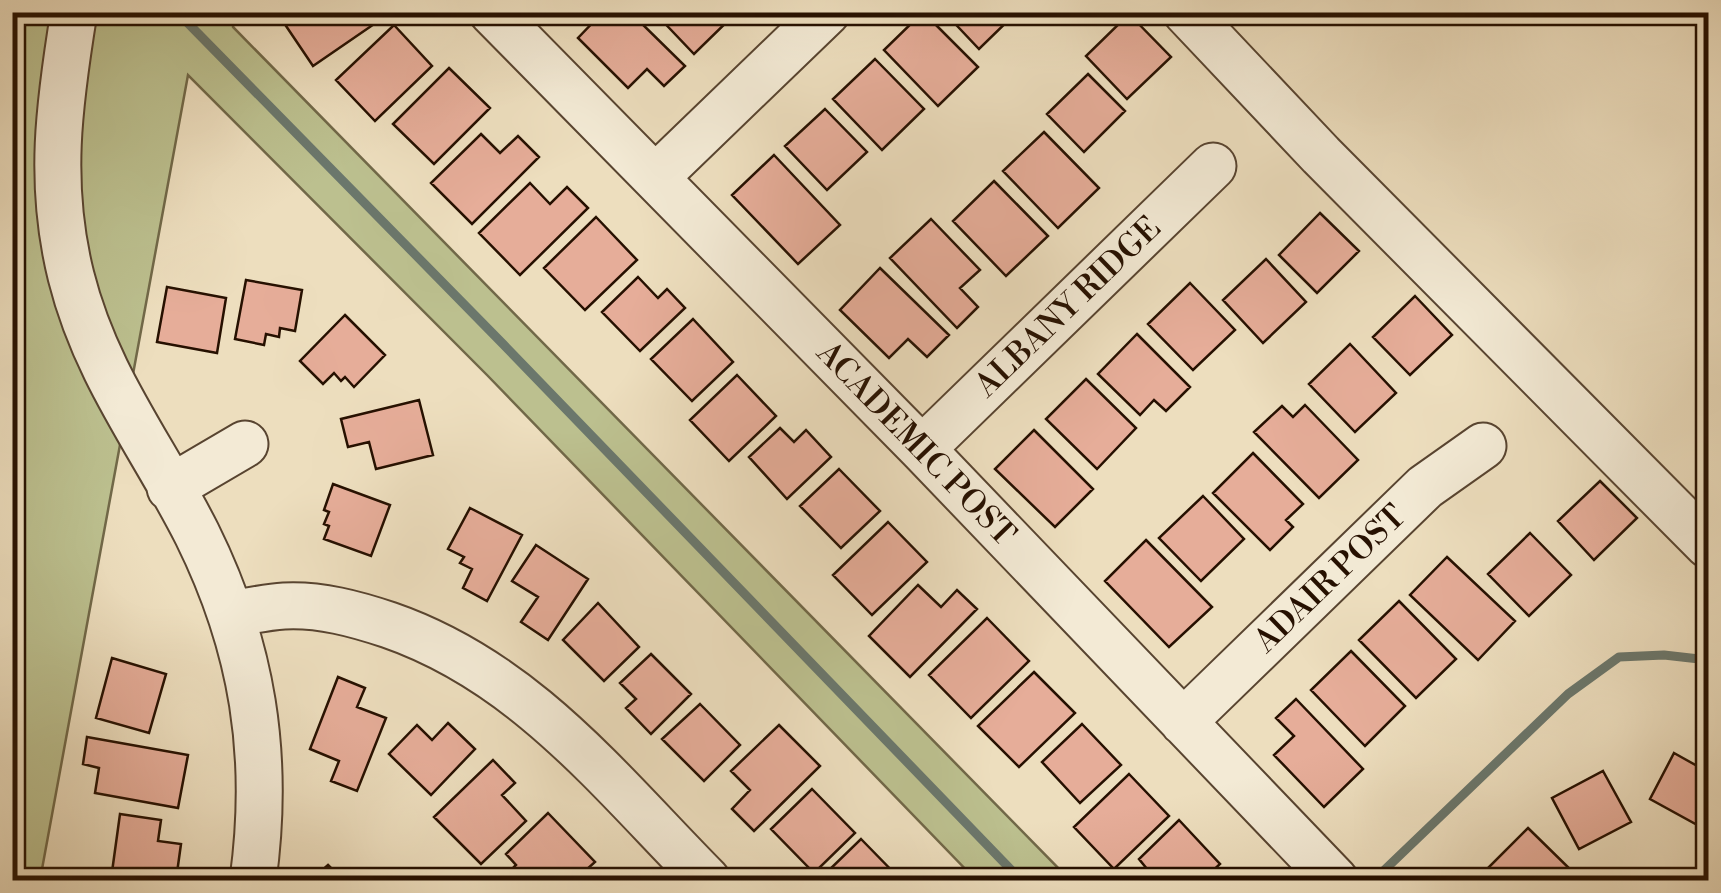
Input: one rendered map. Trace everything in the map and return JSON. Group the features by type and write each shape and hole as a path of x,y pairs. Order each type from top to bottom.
{"street":[{"path":"74,12 57,116 60,218 71,275 88,331 111,385 197,534 231,614 245,660 259,756 259,834 253,880"},
{"name":"ACADEMIC POST","path":"492,12 922,449 1335,880"},
{"path":"656,177 827,12"},
{"path":"1186,12 1321,155 1708,545"},
{"name":"ALBANY RIDGE","path":"922,449 1214,166"},
{"path":"170,488 246,444"},
{"name":"ADAIR POST","path":"1183,722 1425,487 1483,446"},
{"path":"231,614 283,606 319,607 366,617 454,652 533,705 707,880"}],"green space":[{"path":"12,13 235,13 233,27 1070,880 976,880 487,375 188,75 40,880 13,880"}],"building":[{"path":"293,12 374,12 380,20 313,66 282,20"},
{"path":"603,12 630,12 685,66 664,86 647,69 628,88 578,38"},
{"path":"654,12 734,12 735,14 694,54"},
{"path":"923,12 978,67 938,106 884,50"},
{"path":"944,12 1017,12 979,49"},
{"path":"1129,14 1171,57 1127,99 1086,56"},
{"path":"394,25 432,66 375,121 336,80"},
{"path":"875,59 924,109 882,150 833,99"},
{"path":"449,68 490,108 434,164 393,124"},
{"path":"1088,74 1125,111 1084,152 1047,114"},
{"path":"825,109 867,152 827,190 785,146"},
{"path":"1044,132 1099,188 1058,228 1003,171"},
{"path":"481,134 500,153 518,136 539,157 472,224 431,183"},
{"path":"774,155 840,225 798,264 732,195"},
{"path":"994,181 1048,236 1006,276 953,221"},
{"path":"530,183 550,204 567,187 588,208 520,275 479,233"},
{"path":"1320,213 1359,251 1317,293 1279,255"},
{"path":"596,217 637,260 585,310 544,268"},
{"path":"931,219 980,270 960,288 978,307 957,328 890,258"},
{"path":"1266,259 1306,302 1263,343 1223,300"},
{"path":"880,268 949,335 927,357 908,339 889,358 840,310"},
{"path":"638,277 658,298 667,289 685,308 640,351 602,312"},
{"path":"246,280 302,290 295,331 280,328 279,337 266,334 264,345 235,339"},
{"path":"1190,283 1235,330 1193,370 1148,324"},
{"path":"167,287 226,298 217,353 157,342"},
{"path":"1415,296 1452,335 1410,375 1373,337"},
{"path":"345,315 385,355 354,387 345,377 341,381 334,373 323,384 300,361"},
{"path":"693,319 733,362 692,401 651,359"},
{"path":"1137,334 1190,387 1166,411 1154,400 1140,415 1098,374"},
{"path":"1350,344 1396,393 1355,432 1309,384"},
{"path":"737,375 776,416 729,461 690,420"},
{"path":"1086,379 1136,428 1097,469 1046,419"},
{"path":"419,400 433,455 376,469 369,442 348,447 341,419"},
{"path":"1305,405 1358,460 1319,498 1254,432 1282,406 1293,417"},
{"path":"780,428 794,442 806,430 831,457 787,499 749,457"},
{"path":"1034,430 1093,489 1055,527 995,469"},
{"path":"1253,453 1303,504 1286,520 1293,527 1270,550 1213,493"},
{"path":"839,469 880,511 841,548 800,506"},
{"path":"1600,481 1637,518 1594,560 1558,521"},
{"path":"333,484 390,505 371,556 324,539 329,512 324,510"},
{"path":"1203,496 1244,539 1201,581 1159,538"},
{"path":"470,508 522,535 487,601 463,588 472,569 460,563 464,557 448,549"},
{"path":"888,522 927,562 872,615 833,575"},
{"path":"1530,533 1571,575 1529,616 1488,574"},
{"path":"1146,540 1212,607 1169,647 1105,581"},
{"path":"536,545 588,579 548,640 521,622 538,597 512,581"},
{"path":"1447,557 1515,621 1478,660 1410,595"},
{"path":"918,585 941,607 957,590 977,609 910,677 869,636"},
{"path":"1399,601 1456,659 1416,698 1359,640"},
{"path":"598,603 639,647 604,681 563,640"},
{"path":"987,618 1029,661 971,718 929,675"},
{"path":"1351,651 1405,706 1365,746 1311,690"},
{"path":"651,654 691,694 651,734 626,708 636,699 620,683"},
{"path":"112,658 166,674 149,733 96,718"},
{"path":"1034,672 1075,713 1019,767 978,726"},
{"path":"338,677 365,688 357,707 386,718 357,791 331,781 339,761 310,749"},
{"path":"1296,699 1363,769 1324,807 1274,755 1294,736 1276,718"},
{"path":"700,704 740,745 704,781 662,739"},
{"path":"448,723 475,749 431,795 389,754 417,725 432,740"},
{"path":"1082,724 1121,765 1080,803 1042,762"},
{"path":"779,725 820,766 754,831 732,809 750,790 731,771"},
{"path":"87,737 188,755 178,808 95,793 99,768 83,764"},
{"path":"1674,753 1708,772 1708,813 1701,827 1650,799"},
{"path":"493,760 515,783 502,795 526,821 481,864 434,817"},
{"path":"1603,771 1631,822 1579,849 1552,798"},
{"path":"1129,774 1169,816 1114,869 1074,827"},
{"path":"812,789 855,833 814,873 771,829"},
{"path":"548,813 595,862 575,880 501,880 516,865 506,854"},
{"path":"120,814 161,820 158,841 181,844 176,880 112,872"},
{"path":"1179,820 1220,864 1203,880 1156,880 1139,859"},
{"path":"1528,828 1574,873 1567,880 1499,880 1487,869"},
{"path":"861,839 901,880 835,880 827,872"},
{"path":"328,865 343,880 311,880"}],"waterway":[{"path":"177,12 1021,880"},
{"path":"1374,880 1568,694 1619,657 1664,655 1708,660"}]}
